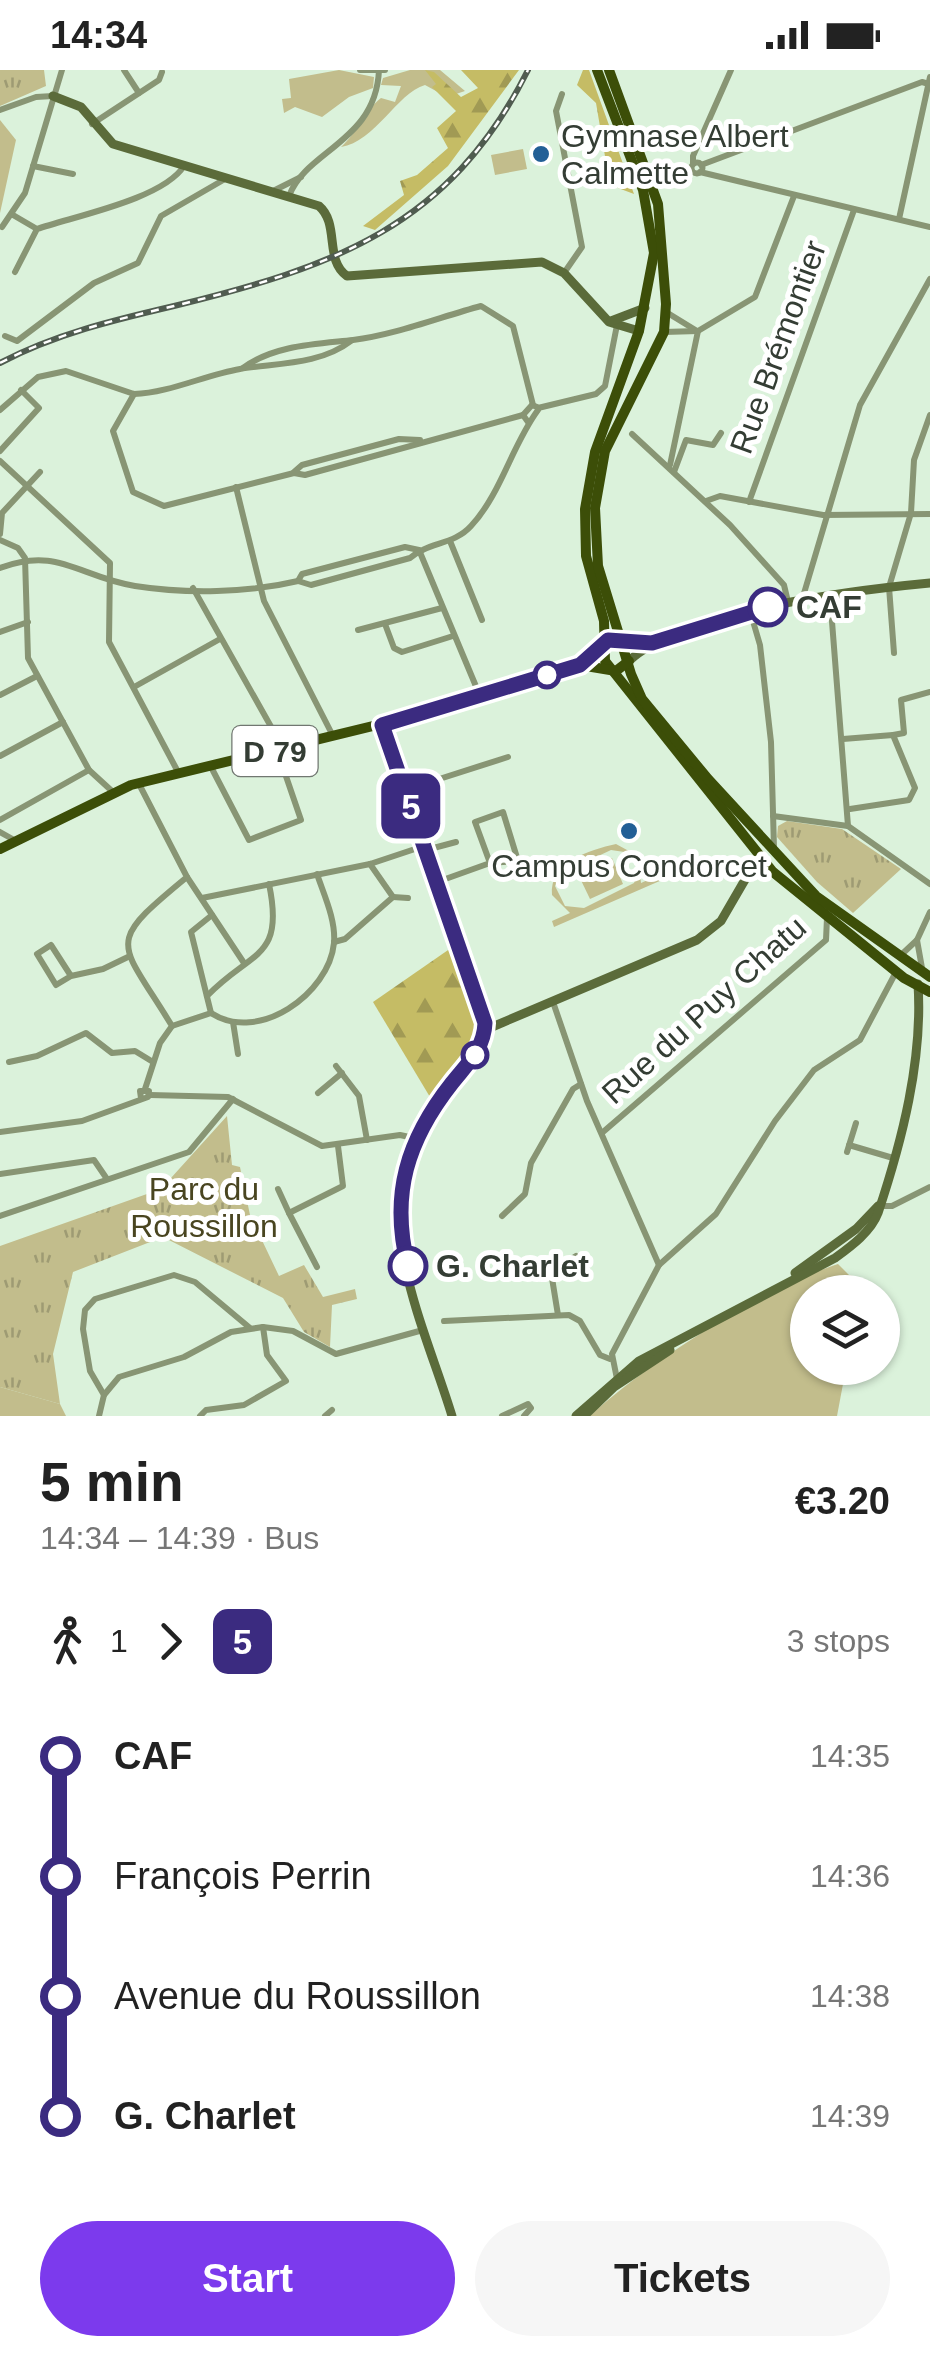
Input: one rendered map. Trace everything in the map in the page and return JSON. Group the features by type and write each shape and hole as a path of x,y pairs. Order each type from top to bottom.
{"main road":[{"path":"597,70 652,224 654,253 647,308 595,452 584,509 586,556 604,621 604,644 612,670 758,843 827,918 923,977 930,992"},
{"path":"608,70 658,204 666,312 617,422 598,481 594,526 598,566 642,698 758,843"},
{"path":"647,308 666,312"},
{"path":"639,331 658,333"},
{"path":"580,665 604,644 621,638"},
{"path":"580,665 612,670 629,661"},
{"name":"D 79","path":"0,849 138,782 382,725 580,665"},
{"path":"770,856 898,963 923,977"}],"street":[{"path":"2,227 13,215 32,166 62,70"},
{"path":"124,70 139,93"},
{"path":"290,196 302,177 358,126 382,70 360,70"},
{"path":"731,70 693,156 698,167 794,196 930,227"},
{"path":"92,124 159,80 162,72"},
{"path":"698,167 929,80 898,220"},
{"path":"562,94 556,112 582,248 564,273"},
{"path":"0,110 36,96 53,96 81,107 113,144 320,206 328,219 337,265 348,276 542,262 564,273 613,323 639,331"},
{"path":"32,166 73,174"},
{"path":"14,272 37,229 124,202 176,176 184,166"},
{"path":"6,336 17,341 94,284 138,263 162,216 226,177"},
{"path":"273,191 302,177"},
{"path":"658,333 698,331 745,306 761,289 794,196"},
{"name":"Rue Brémontier","path":"748,502 854,210"},
{"path":"13,215 37,229"},
{"path":"802,600 860,405 930,280"},
{"path":"243,368 257,358 330,339 352,340 481,306 513,326 536,408"},
{"path":"613,323 647,308"},
{"path":"666,312 698,331"},
{"path":"0,568 25,558 41,557 135,586 259,587 298,581 314,584 410,558 420,550 450,541 475,522 525,419 536,408 596,394 605,386 613,323"},
{"path":"672,468 698,331"},
{"path":"0,410 38,378 66,371 134,394 338,351 352,340"},
{"path":"0,451 39,408 21,390"},
{"path":"134,394 112,431 133,492 164,506 294,473 302,465 399,439 422,440 525,419"},
{"path":"894,653 889,586 911,513 914,460 930,416"},
{"path":"672,468 686,440 713,445 721,432"},
{"path":"632,434 706,501 784,585 788,602"},
{"path":"0,460 110,563 108,642 177,770"},
{"path":"40,472 2,513 0,537 18,548 25,558 28,658 89,770 113,792"},
{"path":"236,487 259,587 334,737"},
{"path":"706,501 716,496 826,514 930,514"},
{"path":"450,541 482,620"},
{"path":"298,581 302,574 400,548 420,550"},
{"path":"420,550 480,696"},
{"path":"629,661 652,643 750,611 830,594 930,583"},
{"path":"192,588 280,750 302,820 249,840 209,764"},
{"path":"830,594 850,809 848,826"},
{"path":"358,630 442,608"},
{"path":"485,1030 706,935 721,921 746,878 770,856 771,742 760,645 750,611"},
{"path":"0,632 28,622"},
{"path":"384,624 394,648 402,652 453,636"},
{"path":"621,638 652,643"},
{"path":"133,687 220,639"},
{"path":"0,696 37,676"},
{"path":"844,739 904,733 901,700 930,692"},
{"path":"0,756 62,722"},
{"path":"382,725 484,1011 485,1030 479,1050 414,1138 400,1198 399,1227 452,1416"},
{"path":"850,809 909,800 914,795 909,769 893,735"},
{"path":"406,790 508,757"},
{"path":"0,820 89,770"},
{"path":"138,782 187,877 244,963"},
{"path":"437,882 490,863 518,861 503,812 474,822 490,863"},
{"path":"773,816 848,826 930,884"},
{"path":"758,843 773,816"},
{"path":"0,832 16,841"},
{"path":"202,898 456,842"},
{"path":"370,864 392,897"},
{"path":"0,1132 82,1121 133,1105 147,1092 153,1062 172,1026 211,1012 233,1022 273,1016 305,996 326,970 334,942 317,874"},
{"path":"172,1026 130,956 126,940 133,923 187,877"},
{"path":"206,996 267,948 274,927 269,884"},
{"path":"334,942 345,939 392,897 408,898"},
{"path":"610,1359 659,1265 716,1214 772,1124 814,1070 860,1040 898,963 917,940 930,912"},
{"path":"211,1012 191,932 212,915"},
{"name":"Rue du Puy Chatu","path":"603,1132 826,940 827,918"},
{"path":"576,1416 618,1375 835,1258 860,1238 877,1215 894,1158 921,1018 923,977 917,940"},
{"path":"71,976 51,946 37,954 56,985 130,956"},
{"path":"552,1002 581,1084 659,1265"},
{"path":"921,1018 930,1002"},
{"path":"233,1022 238,1054"},
{"path":"8,1062 37,1056 86,1034 112,1053 135,1051 153,1062"},
{"path":"318,1093 339,1070 359,1096 367,1140"},
{"path":"502,1216 525,1194 530,1163 573,1089 581,1084"},
{"path":"147,1092 233,1099 310,1143 338,1146 394,1136 414,1138"},
{"path":"0,1216 189,1152 233,1099"},
{"path":"856,1123 848,1149 894,1158"},
{"path":"394,1136 410,1149"},
{"path":"289,1212 343,1186 338,1146"},
{"path":"0,1174 94,1160 107,1180"},
{"path":"835,1258 878,1206 892,1206 930,1187"},
{"path":"278,1189 316,1267"},
{"path":"778,1286 854,1231"},
{"path":"530,1274 551,1272 576,1256"},
{"path":"551,1272 558,1315"},
{"path":"104,1396 90,1371 83,1329 85,1310 95,1300 174,1275 195,1282 251,1329"},
{"path":"444,1321 558,1315 576,1318 600,1355 610,1359 618,1375 614,1387"},
{"path":"99,1416 104,1396 119,1378 184,1357 231,1332 263,1326 293,1331 336,1354 425,1329"},
{"path":"200,1416 206,1410 244,1405 286,1380 267,1354 263,1326"},
{"path":"584,1416 614,1387 701,1329"},
{"path":"502,1416 528,1404 530,1408 524,1416"}],"green space":[{"path":"0,70 44,70 46,86 0,106"},
{"path":"339,70 374,77 373,88 349,97 322,117 295,107 284,113 282,99 291,98 289,79"},
{"path":"410,70 440,70 465,91 447,97 425,85 405,97 365,136 341,147 381,98 395,102 401,86 381,85 383,78"},
{"path":"425,70 434,72 461,97 478,88 461,70 519,70 448,166 375,230 363,226 404,195 400,181 417,175 448,148 437,128 456,111 432,87 436,84"},
{"path":"583,70 589,70 634,194 594,179 608,174 596,103 577,85"},
{"path":"0,120 16,140 0,213"},
{"path":"523,149 527,169 495,175 491,155"},
{"path":"787,821 842,829 901,869 853,913 817,882 777,837 778,826"},
{"path":"616,844 638,856 641,883 659,875 662,880 554,927 552,921 570,913 552,895 557,874 583,854","holes":["611,850 631,853 639,870 634,883 584,908 565,906 555,886 560,874"]},
{"path":"612,858 623,884 590,899 578,874"},
{"path":"451,948 479,1031 430,1097 373,1002"},
{"name":"Parc du Roussillon","path":"227,1116 232,1165 240,1167 250,1215 279,1276 304,1265 323,1297 355,1289 357,1299 332,1305 330,1347 304,1332 283,1298 163,1237 73,1272 53,1354 60,1404 0,1387 0,1246 161,1189"},
{"path":"838,1264 849,1275 809,1275"},
{"path":"790,1284 790,1385 843,1385 837,1416 590,1416 674,1351"},
{"path":"0,1387 60,1404 66,1416 0,1416"}],"railway":[{"path":"0,363 85,329 285,275 335,256 381,232 424,203 462,168 497,124 528,70"}],"bus line":[{"name":"5","path":"408,1266 398,1214 405,1164 414,1138 434,1105 479,1050 485,1023 382,725 580,665 608,640 652,643 768,607"}],"place":[{"name":"Gymnase Albert Calmette","path":"541,154"},
{"name":"CAF","path":"768,607"},
{"name":"Campus Condorcet","path":"629,831"},
{"name":"G. Charlet","path":"408,1266"}]}
